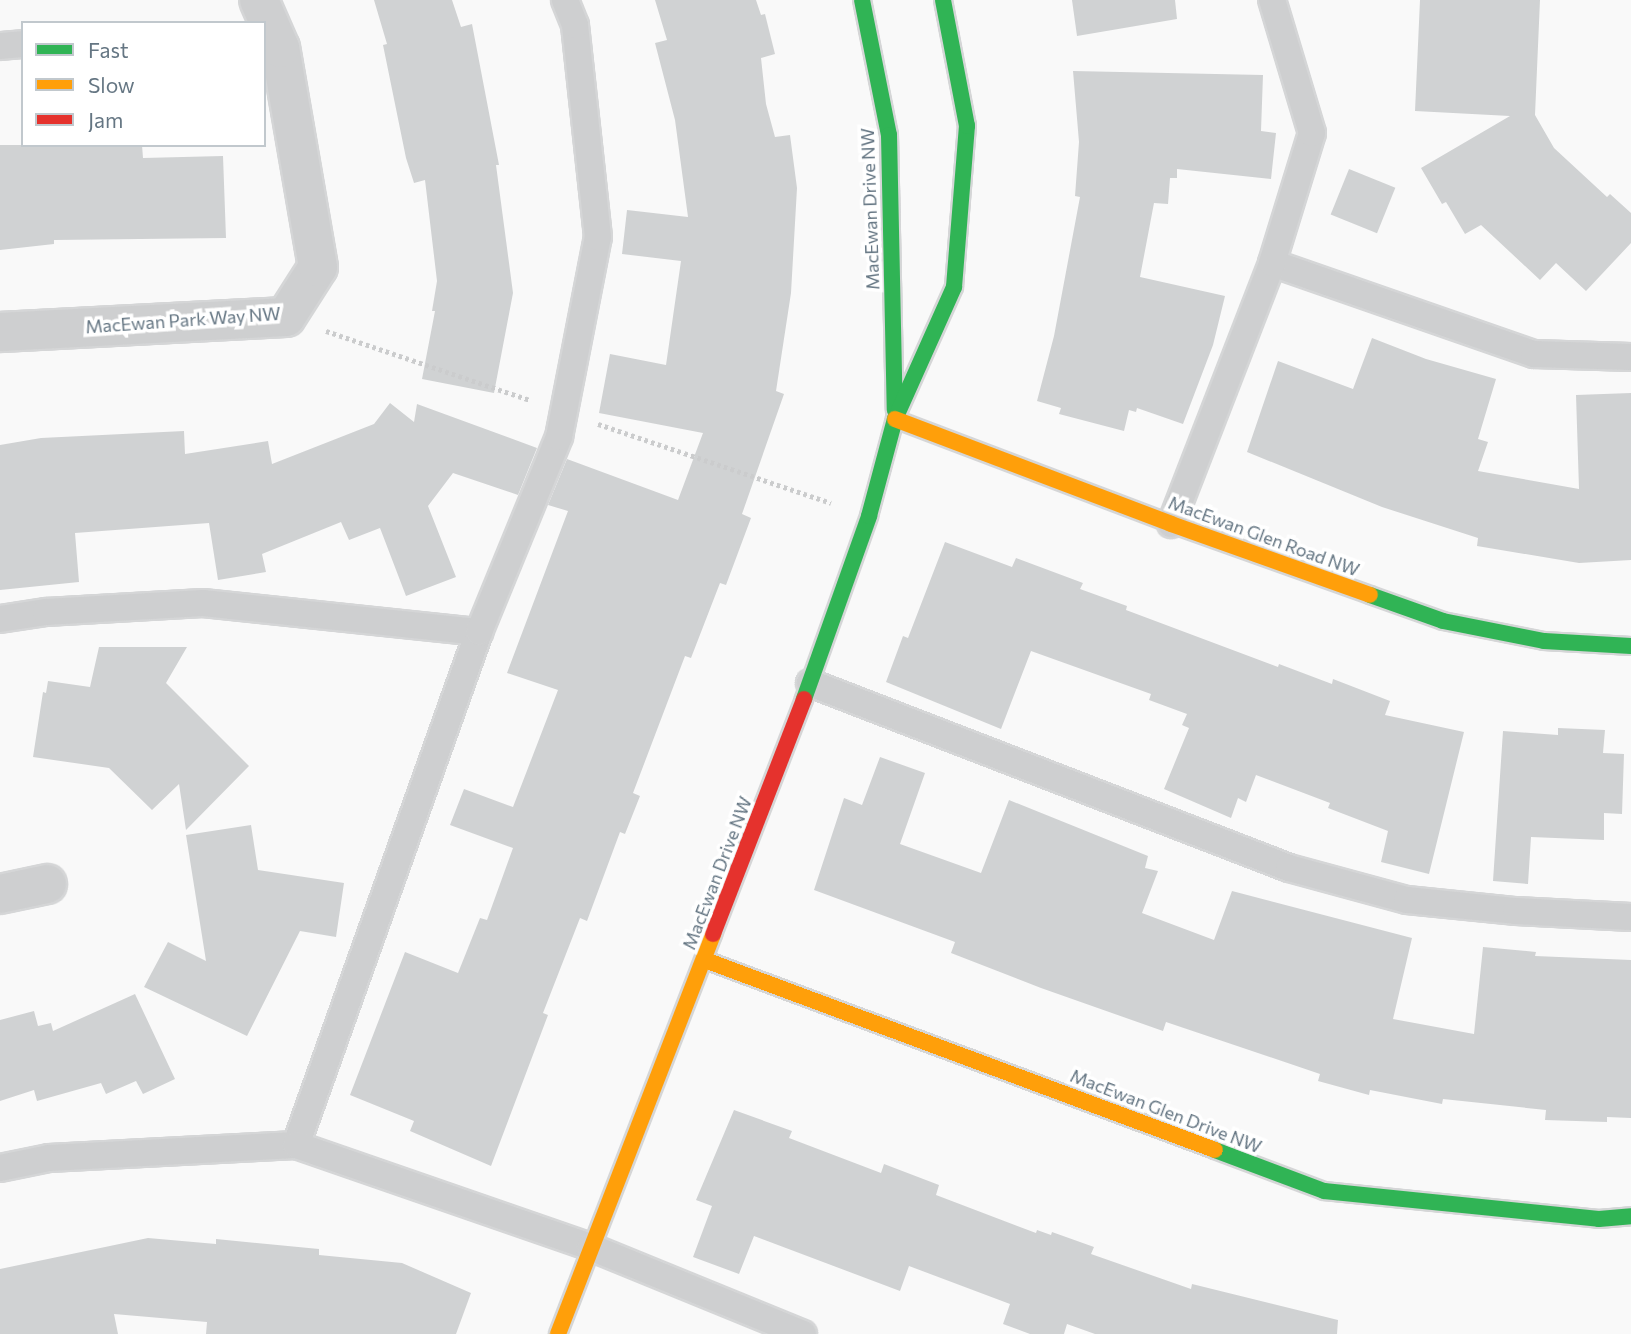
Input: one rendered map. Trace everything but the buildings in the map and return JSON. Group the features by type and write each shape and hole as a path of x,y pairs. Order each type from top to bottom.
{"street":[{"name":"MacEwan Park Way NW","path":"259,0 265,21"},
{"name":"MacEwan Drive NW","path":"862,0 889,135 895,419"},
{"name":"MacEwan Drive NW","path":"558,1334 810,683 869,516 895,419 954,287 967,126 943,0"},
{"name":"MacEwan Park Way NW","path":"0,332 286,317 318,267 266,25"},
{"name":"MacEwan Glen Road NW","path":"895,419 1171,524 1443,621 1544,642 1631,646"},
{"path":"0,894 47,884"},
{"name":"MacEwan Glen Drive NW","path":"705,960 1324,1191 1599,1219 1631,1216"}],"lane":[{"path":"296,1145 479,632 559,437 598,237 575,25 565,0"},
{"path":"1171,524 1272,263 1312,133 1272,0"},
{"path":"0,46 21,44"},
{"path":"1272,263 1534,354 1631,357"},
{"path":"0,619 46,612 203,603 479,632"},
{"path":"810,683 1289,868 1407,900 1516,911 1631,917"},
{"path":"0,1168 49,1158 296,1145 590,1247 803,1334"}],"path":[{"path":"286,317 869,516"}],"traffic: fast":[{"path":"862,0 889,135 895,410"},
{"path":"804,699 869,516 895,419 954,287 967,126 943,0"},
{"path":"1370,595 1443,621 1544,641 1631,646"},
{"path":"1215,1150 1324,1191 1599,1219 1631,1216"}],"traffic: slow":[{"path":"895,419 1171,524 1370,595"},
{"path":"558,1334 713,934"},
{"path":"705,960 1215,1150"}],"traffic: jam":[{"path":"713,934 804,699"}]}
